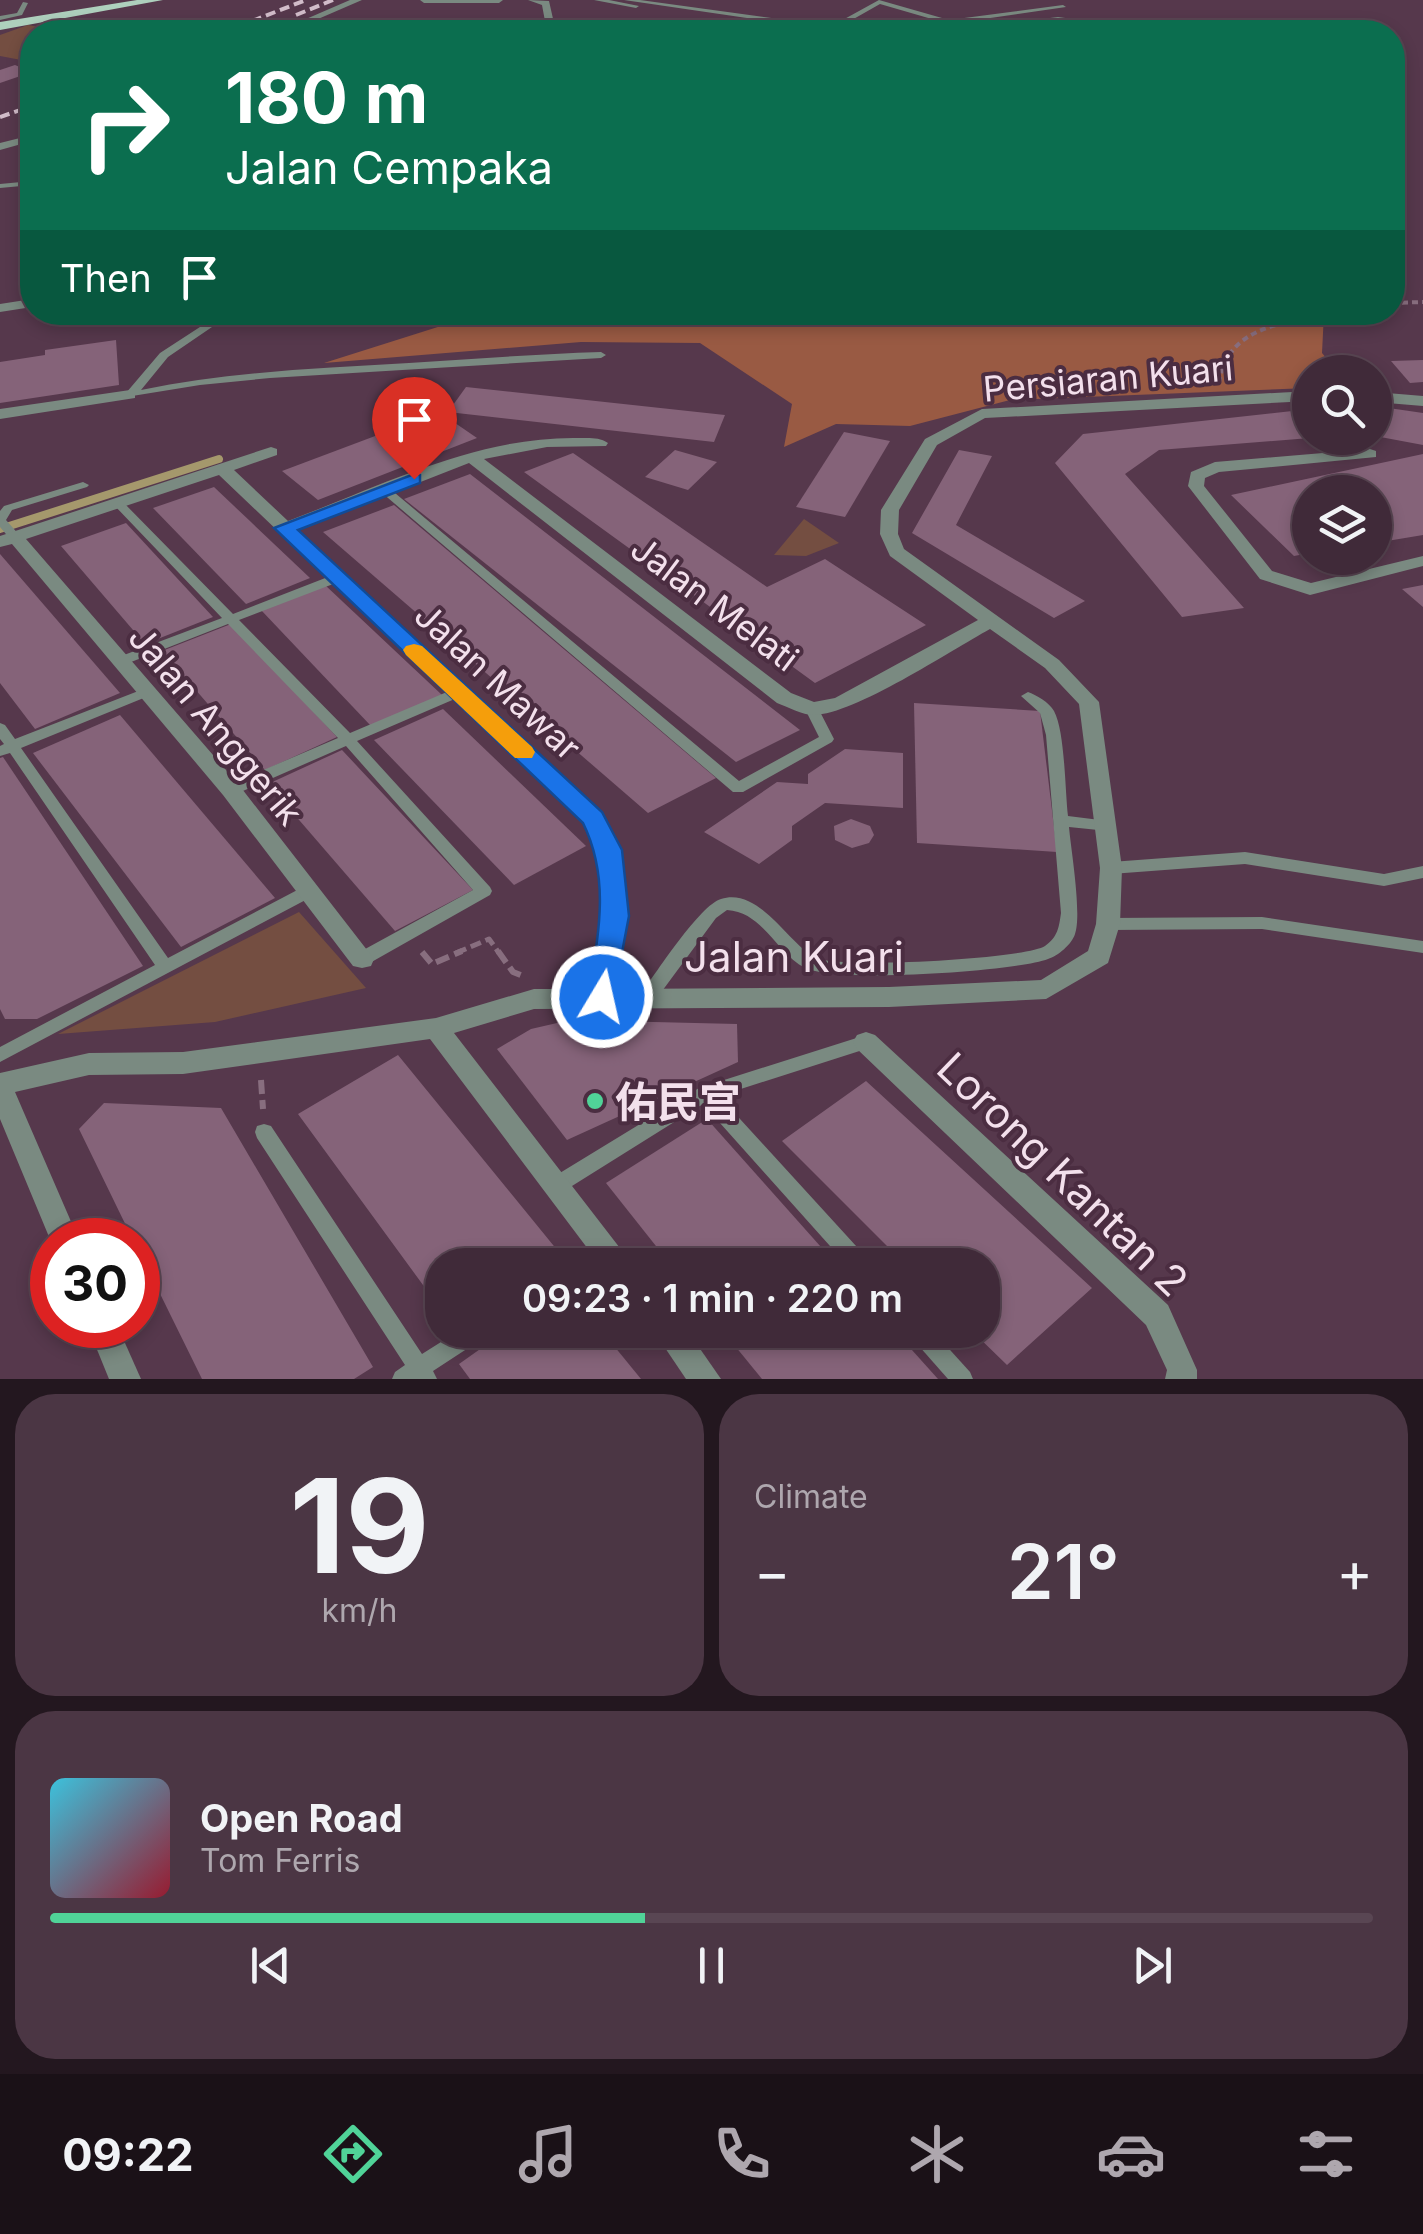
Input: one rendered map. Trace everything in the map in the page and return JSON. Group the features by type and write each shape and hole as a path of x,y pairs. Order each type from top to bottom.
{"main road":[{"path":"38,20 158,0"}],"street":[{"path":"310,20 358,0"},
{"path":"424,0 499,0"},
{"path":"532,0 546,3 550,20"},
{"path":"0,414 130,396"},
{"name":"Persiaran Kuari","path":"1052,664 896,552 890,534 890,510 932,442 982,414 1292,397"},
{"path":"1392,398 1423,400"},
{"path":"284,528 471,457 547,442 600,442"},
{"path":"5,533 118,503 272,452"},
{"path":"1358,455 1215,467 1198,476 1196,486 1266,576 1310,589 1423,561"},
{"name":"Jalan Melati","path":"471,457 784,698 812,708 841,704 990,621"},
{"name":"Jalan Mawar","path":"222,468 594,818 609,850 616,916 602,997"},
{"name":"Jalan Anggerik","path":"5,533 231,790 362,959"},
{"name":"Jalan Kuari","path":"0,1086 89,1064 183,1064 436,1028 534,999 889,997 1046,989 1099,956 1108,924 1111,868 1089,702 1052,664"},
{"path":"436,1028 605,1248"},
{"name":"Lorong Kantan 2","path":"866,1042 1157,1315 1182,1370 1181,1379"},
{"path":"0,1086 57,1218"},
{"path":"112,1348 126,1379"},
{"path":"682,1348 706,1379"}],"lane":[{"path":"597,0 739,20"},
{"path":"627,0 767,20"},
{"path":"0,18 24,12 26,2"},
{"path":"847,20 870,4 890,2 942,20"},
{"path":"727,15 734,10 730,3"},
{"path":"963,20 1062,7"},
{"path":"130,396 164,355 210,325"},
{"path":"130,396 194,381 276,373 533,356 601,356"},
{"path":"5,533 8,508 84,484"},
{"path":"385,490 738,788 826,739 812,708"},
{"path":"118,503 348,740 484,891 362,959"},
{"path":"120,661 337,578"},
{"path":"6,748 146,692"},
{"path":"231,790 459,692"},
{"path":"648,997 710,914 724,904 746,907 814,966 892,969 1047,953 1067,934 1062,822 1047,711 1028,696"},
{"path":"0,728 6,748 165,968"},
{"path":"1062,822 1108,826"},
{"path":"1111,868 1246,858 1384,880 1423,872"},
{"path":"0,1055 309,891"},
{"path":"1108,924 1262,923 1423,947"},
{"path":"557,1186 706,1093 866,1042"},
{"path":"706,1093 845,1248"},
{"path":"264,1132 416,1376 454,1348"},
{"path":"934,1348 962,1379"}],"path":[{"path":"1218,401 1219,368 1246,337 1270,325"},
{"path":"408,934 432,964 489,939 513,972 543,984 534,999"},
{"path":"259,1052 264,1132"}],"shaded area":[{"path":"20,28 20,60 0,56 0,35"},
{"path":"444,325 1323,325 1324,355 1292,355 1292,389 1010,400 910,426 836,424 784,447 792,404 700,343 581,342 324,363"},
{"path":"804,519 839,543 806,556 774,555"},
{"path":"299,912 366,988 215,1022 58,1034"}],"building":[{"path":"15,65 20,67 20,76 0,83 0,70"},
{"path":"116,340 119,385 0,403 0,362 45,355 45,350"},
{"path":"1423,360 1423,382 1410,383 1392,361"},
{"path":"466,387 725,415 714,442 448,412"},
{"path":"1392,408 1423,413 1423,445 1392,439"},
{"path":"1292,411 1292,439 1159,450 1125,474 1244,608 1182,617 1055,463 1083,434"},
{"path":"439,412 477,438 318,500 282,471"},
{"path":"844,432 890,441 845,517 796,507"},
{"path":"675,450 717,462 688,490 645,477"},
{"path":"959,450 992,456 956,525 1085,601 1054,618 912,533"},
{"path":"573,453 767,587 825,559 926,625 815,683 524,472"},
{"path":"1423,454 1423,535 1392,540 1392,475 1325,475"},
{"path":"470,474 800,730 736,762 404,499"},
{"path":"1292,482 1292,554 1231,495"},
{"path":"214,487 310,578 246,604 153,508"},
{"path":"394,505 716,778 648,813 323,532"},
{"path":"126,523 213,617 145,644 61,546"},
{"path":"0,554 120,693 35,729 0,683"},
{"path":"325,585 442,695 371,726 261,610"},
{"path":"1423,585 1423,607 1402,589"},
{"path":"231,624 337,737 265,770 162,651"},
{"path":"914,703 1040,711 1057,852 917,843"},
{"path":"443,709 586,846 514,885 374,740"},
{"path":"120,715 275,898 181,947 33,753"},
{"path":"845,749 903,753 903,808 825,803 792,826 792,840 759,864 704,832 777,782 808,784 808,774"},
{"path":"342,750 473,890 395,931 268,784"},
{"path":"3,757 143,966 37,1019 5,1019 0,1009"},
{"path":"851,819 870,826 874,835 869,843 852,848 835,840 834,826"},
{"name":"佑民宫","path":"570,1020 737,1024 738,1062 567,1140 497,1049 531,1029"},
{"path":"398,1055 555,1248 425,1248 425,1288 298,1114"},
{"path":"866,1081 1092,1288 1007,1365 990,1348 1000,1348 1000,1248 889,1248 782,1141"},
{"path":"104,1103 221,1108 373,1367 354,1379 202,1379 160,1294 160,1218 122,1218 79,1129"},
{"path":"707,1119 822,1248 658,1248 606,1183"},
{"path":"482,1348 616,1348 641,1379 470,1379 459,1364"},
{"path":"737,1348 910,1348 938,1379 762,1379"}],"waterway":[{"path":"0,529 219,459"}],"railway":[{"path":"255,20 306,0"},
{"path":"296,15 333,0"},
{"path":"0,117 20,110"}],"slow traffic":[{"path":"414,650 523,752"}],"place":[{"name":"佑民宫","path":"595,1101"}],"route":[{"path":"414,479 284,528 594,818 609,850 616,916 602,997"}]}
